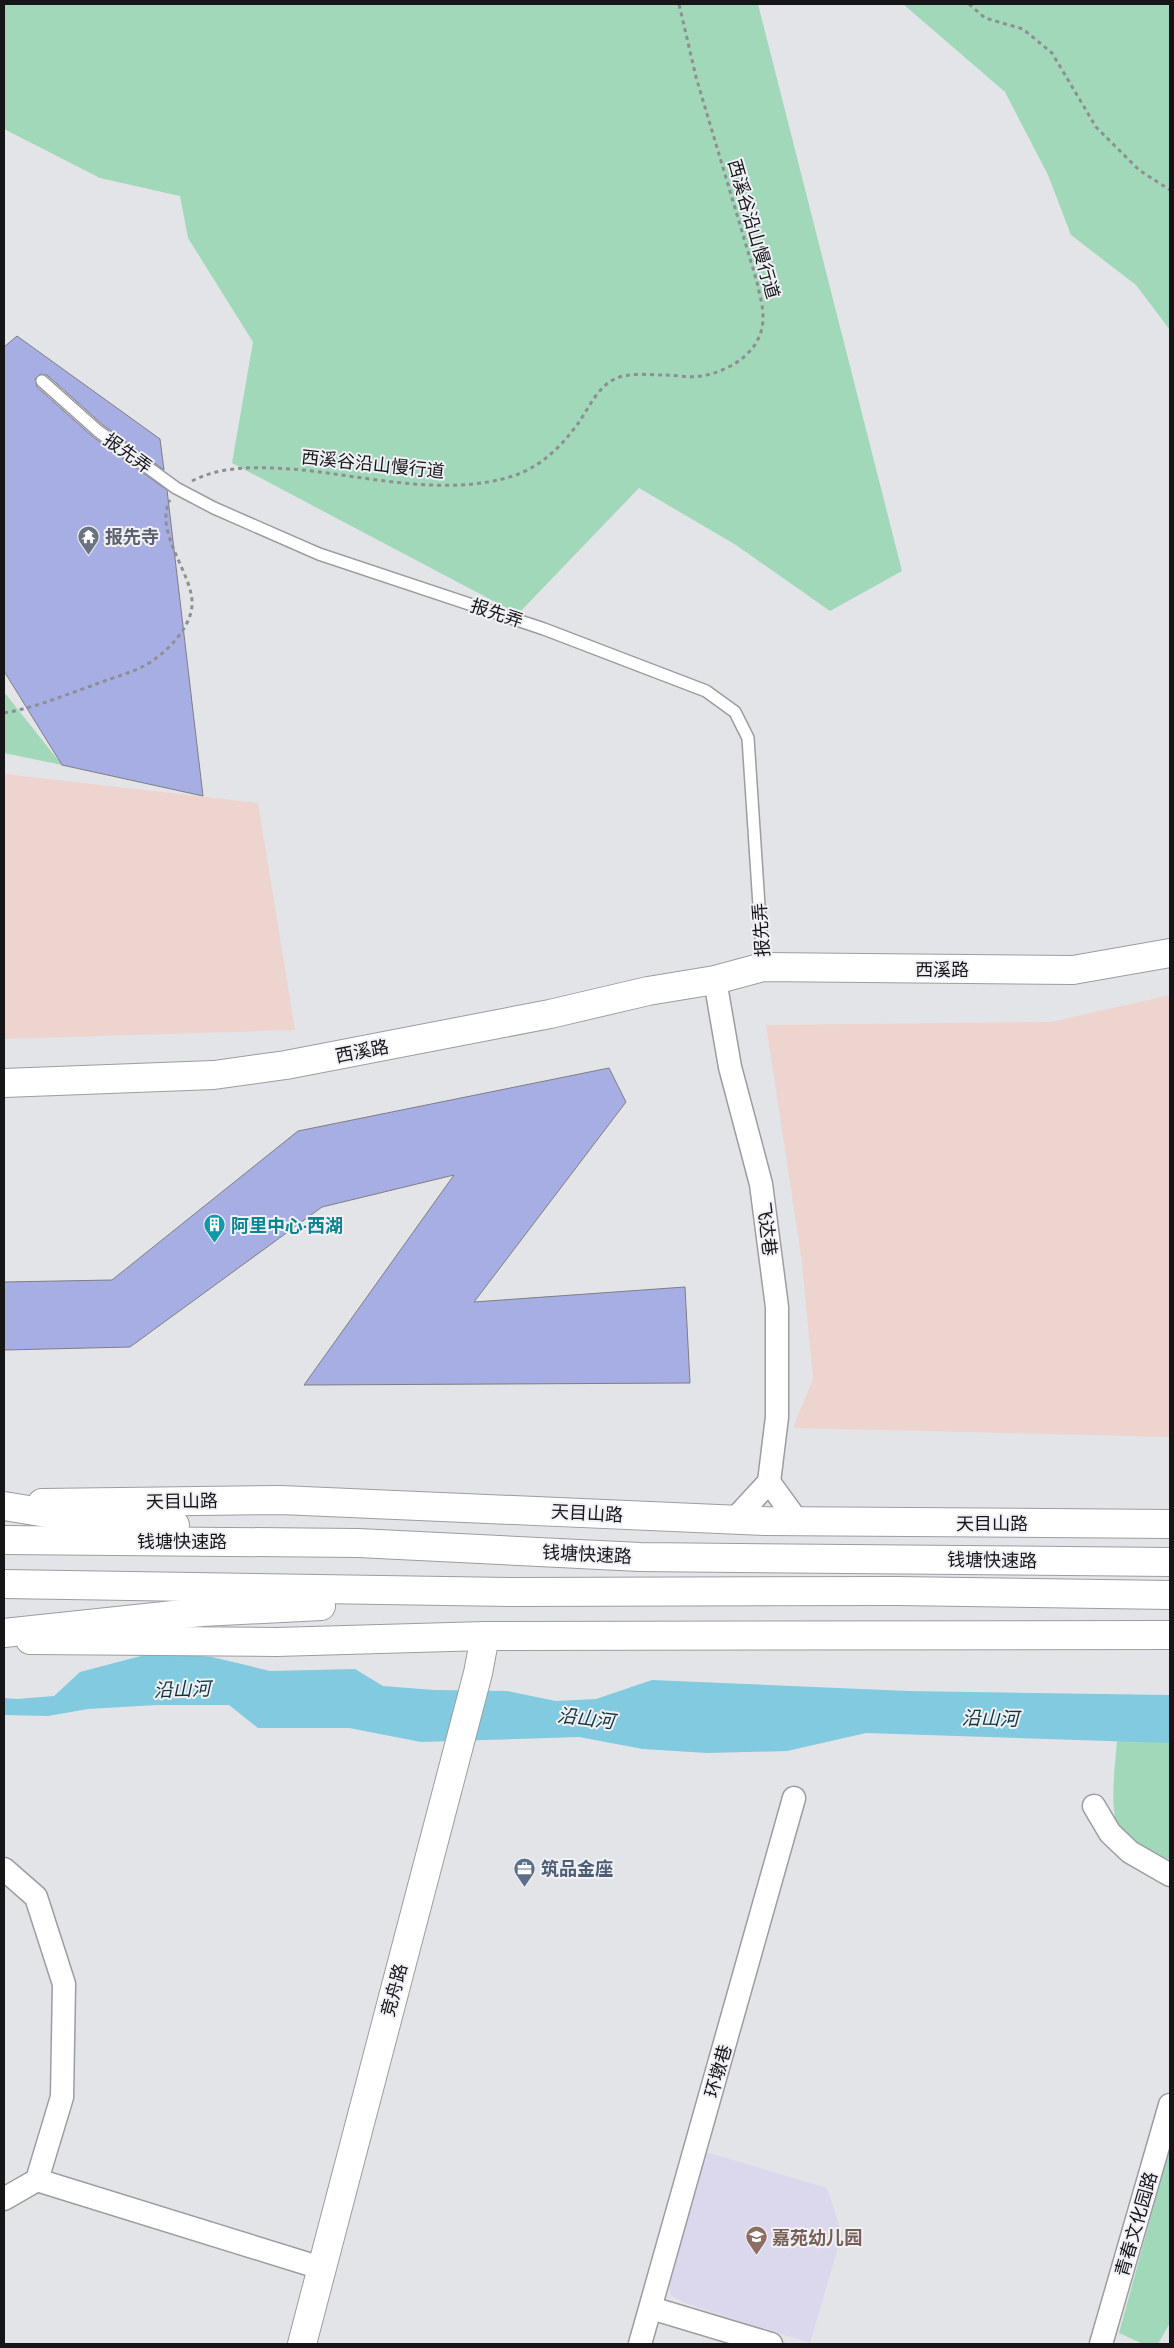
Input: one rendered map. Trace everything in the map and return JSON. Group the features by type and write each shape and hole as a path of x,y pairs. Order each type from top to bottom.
{"main road":[{"name":"西溪路","path":"4,1082 214,1076 286,1066 550,1014 648,991 715,980 763,967 1073,970 1170,953"},
{"name":"西溪路","path":"715,980 834,988 1078,987 1170,969"},
{"name":"天目山路","path":"4,1504 281,1500 798,1522 1170,1524"},
{"path":"4,1504 47,1513 358,1542"},
{"name":"钱塘快速路","path":"4,1540 358,1542 640,1557 1170,1562"},
{"name":"钱塘快速路","path":"4,1584 513,1592 897,1591 1170,1595"},
{"path":"4,1633 202,1612 360,1604 513,1592"},
{"path":"4,1639 276,1642 485,1636 1170,1635"},
{"name":"竞舟路","path":"302,2344 478,1673 485,1636"}],"street":[{"name":"飞达巷","path":"715,980 730,1067 761,1184 777,1307 777,1417 769,1482"},
{"path":"734,1520 769,1482 798,1522"},
{"name":"环墩巷","path":"640,2344 794,1798"},
{"path":"1094,1806 1110,1833 1130,1852 1170,1875"},
{"path":"4,1869 36,1897 64,1984 62,2097 37,2180 4,2199"},
{"name":"青春文化园路","path":"1101,2344 1170,2105"},
{"path":"37,2180 321,2268"},
{"path":"651,2308 771,2344"}],"lane":[{"name":"报先弄","path":"42,381 98,431 176,488 214,508 319,554 544,628 706,691 735,712 748,738 763,967"}],"path":[{"name":"西溪谷沿山慢行道","path":"176,488 211,472 255,466 328,472 436,486 485,484 515,476 551,456 577,425 595,397 615,378 641,375 701,376 732,366 756,346 763,317 758,282 696,77 679,4"},
{"path":"969,4 985,18 1023,29 1052,52 1096,128 1139,170 1170,190"},
{"path":"4,713 37,705 145,665 171,645 189,620 193,604 168,532 165,510 176,488"}],"shaded area":[{"path":"4,774 258,803 295,1030 4,1039"},
{"path":"1170,995 1170,1437 793,1428 813,1379 802,1262 766,1025 1051,1022"},
{"name":"嘉苑幼儿园","path":"706,2152 827,2188 842,2234 810,2343 687,2304 670,2295 669,2278"}],"green space":[{"path":"4,4 758,4 902,571 830,611 736,545 639,488 518,614 232,463 253,342 188,238 180,196 100,178 4,129"},
{"path":"903,4 1170,4 1170,330 1136,285 1071,235 1048,175 1005,92"},
{"path":"4,692 62,765 4,753"},
{"path":"1118,1729 1170,1733 1170,1860 1131,1840 1120,1830 1116,1822 1113,1796"},
{"path":"1170,2147 1170,2323 1158,2344 1143,2344 1119,2333"}],"water":[{"name":"沿山河","path":"156,1652 212,1657 270,1671 355,1669 383,1686 434,1690 507,1691 556,1701 596,1699 652,1680 908,1691 1170,1695 1170,1743 866,1733 787,1751 707,1753 643,1749 579,1737 421,1742 349,1728 258,1728 229,1705 157,1705 88,1709 48,1716 4,1715 4,1698 17,1699 54,1696 80,1672"}],"building":[{"name":"报先寺","path":"17,336 160,439 164,470 103,425 47,375 40,374 35,379 37,387 93,437 167,490 203,796 62,765 4,671 4,347"},
{"name":"阿里中心·西湖","path":"609,1068 626,1102 474,1302 685,1287 690,1383 304,1385 454,1175 322,1207 130,1347 4,1350 4,1282 112,1280 298,1131"}],"place":[{"name":"报先寺","path":"89,555"},
{"name":"阿里中心·西湖","path":"215,1244"},
{"name":"筑品金座","path":"525,1887"},
{"name":"嘉苑幼儿园","path":"756,2256"}]}
